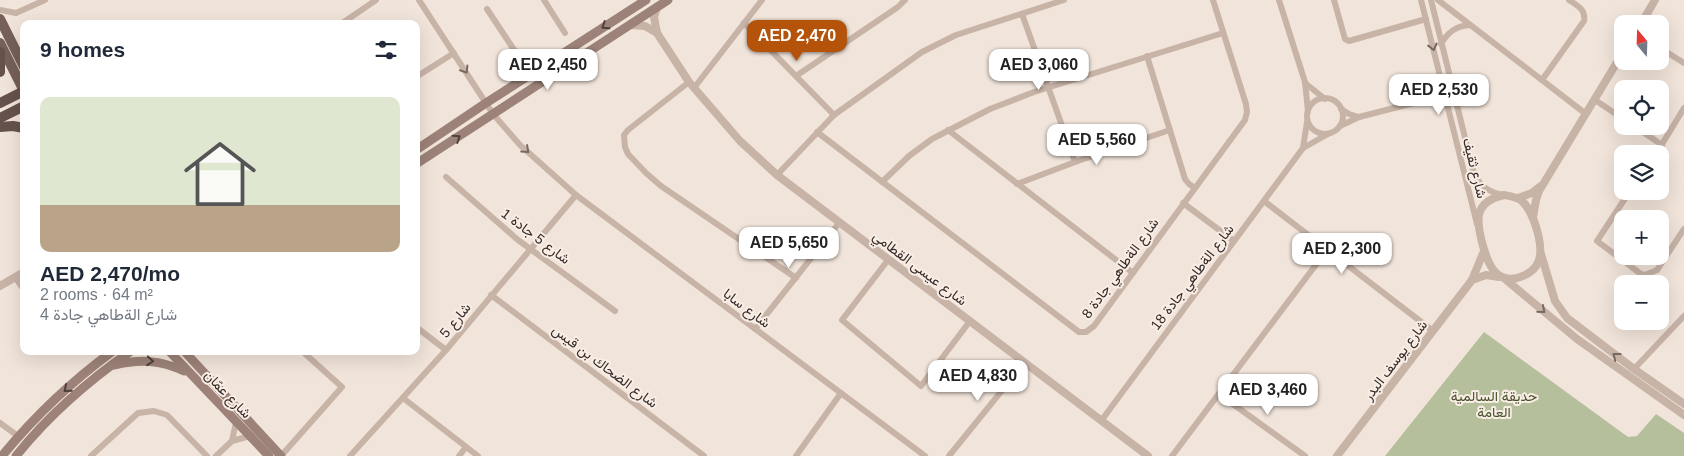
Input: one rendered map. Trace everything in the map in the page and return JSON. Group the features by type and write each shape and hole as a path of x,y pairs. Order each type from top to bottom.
{"highway":[{"path":"0,52 0,72"},
{"path":"0,103 20,93"},
{"path":"0,118 20,108"},
{"path":"0,127 20,127"}],"main road":[{"path":"420,147 646,0"},
{"path":"420,161 668,0"},
{"path":"0,19 20,59"},
{"path":"11,40 20,49"},
{"path":"0,43 20,83"},
{"path":"2,456 18,436 105,355"},
{"path":"16,456 26,443 70,399 125,355"},
{"name":"شارع عمّان","path":"173,355 269,456"},
{"name":"شارع عمّان","path":"188,355 281,456"},
{"path":"191,355 194,362"},
{"path":"109,366 133,361 154,361 168,364 189,373"}],"street":[{"path":"0,10 16,13 45,0"},
{"path":"347,20 376,0"},
{"path":"419,0 493,114"},
{"path":"544,0 565,33"},
{"path":"762,0 692,85 628,130 624,135 624,142 628,154 661,186 796,278"},
{"path":"796,76 898,7 905,0"},
{"path":"777,175 834,115 930,47 956,35 1064,0"},
{"name":"شارع الةطاهي جادة 8","path":"817,132 1079,332 1086,332 1092,329 1183,203 1244,124 1247,116 1246,104 1213,0"},
{"path":"1279,0 1304,82 1308,111 1307,120 1315,131 1328,134 1359,117 1445,95"},
{"path":"1334,0 1345,39 1349,41 1426,19"},
{"name":"شارع ثقيف","path":"1421,0 1477,226"},
{"name":"شارع ثقيف","path":"1431,0 1467,153 1474,175 1485,188 1494,193 1504,195"},
{"path":"1438,0 1586,114"},
{"path":"1542,80 1584,21 1583,10 1569,0"},
{"path":"1646,15 1655,0"},
{"path":"657,33 654,18 658,7"},
{"path":"487,9 530,74"},
{"path":"1022,14 1076,162"},
{"path":"744,23 834,115"},
{"path":"1441,44 1452,29 1470,24"},
{"path":"631,25 645,26 657,33"},
{"name":"شارع عيسى القطامي","path":"657,33 692,85 740,141 777,175 1148,456"},
{"path":"882,182 916,150 948,130 997,106 1048,87 1224,33"},
{"path":"420,74 454,53"},
{"path":"1669,54 1684,63"},
{"path":"1147,56 1185,179 1195,188"},
{"path":"1533,218 1536,200 1544,183 1614,68"},
{"path":"1304,82 1325,99"},
{"path":"1308,111 1316,101 1325,99 1334,101 1349,114 1359,117"},
{"path":"1595,100 1614,113"},
{"path":"1340,126 1341,108"},
{"path":"1647,135 1662,145 1684,108"},
{"name":"شارع سابا","path":"493,114 520,145 576,195 925,456"},
{"name":"شارع الةطاهي جادة 18","path":"1303,148 1307,120"},
{"path":"948,130 1132,273"},
{"path":"1017,184 1170,130"},
{"name":"شارع الةطاهي جادة 18","path":"1101,421 1303,148 1328,134"},
{"name":"شارع 5 جادة 1","path":"446,178 493,219 615,311"},
{"path":"1544,183 1532,193 1518,198 1504,195 1493,198 1486,203 1479,216 1477,226 1484,252 1491,266 1502,278 1577,339 1684,415"},
{"name":"شارع 5","path":"350,456 446,350 576,195"},
{"path":"1518,198 1533,218 1553,295 1562,313 1634,369 1684,404"},
{"path":"1624,200 1597,241 1645,275 1657,270 1684,229"},
{"path":"1264,201 1433,331"},
{"path":"1183,203 1234,241"},
{"path":"755,329 840,223"},
{"path":"1172,456 1327,250"},
{"name":"شارع يوسف البدر","path":"1337,456 1472,280 1484,252"},
{"path":"1472,280 1486,276 1517,278 1529,273 1538,264 1541,252"},
{"path":"888,260 842,320 920,386 970,321"},
{"path":"0,286 20,274"},
{"path":"15,277 20,284"},
{"name":"شارع الضحاك بن قيس","path":"491,295 704,456"},
{"path":"1634,369 1684,316"},
{"path":"420,330 446,350"},
{"path":"281,456 342,387 306,355"},
{"path":"949,456 1025,362"},
{"path":"796,456 842,394"},
{"path":"1219,394 1305,456"},
{"path":"402,398 478,456"},
{"path":"91,456 138,413 154,411 167,415 207,456"},
{"path":"0,422 18,436"},
{"path":"232,441 236,422"},
{"path":"216,456 232,441 250,436"},
{"path":"459,456 466,447"}],"green space":[{"name":"حديقة السالمية العامة","path":"1484,332 1628,437 1637,436 1656,414 1684,433 1684,456 1385,456"}]}
